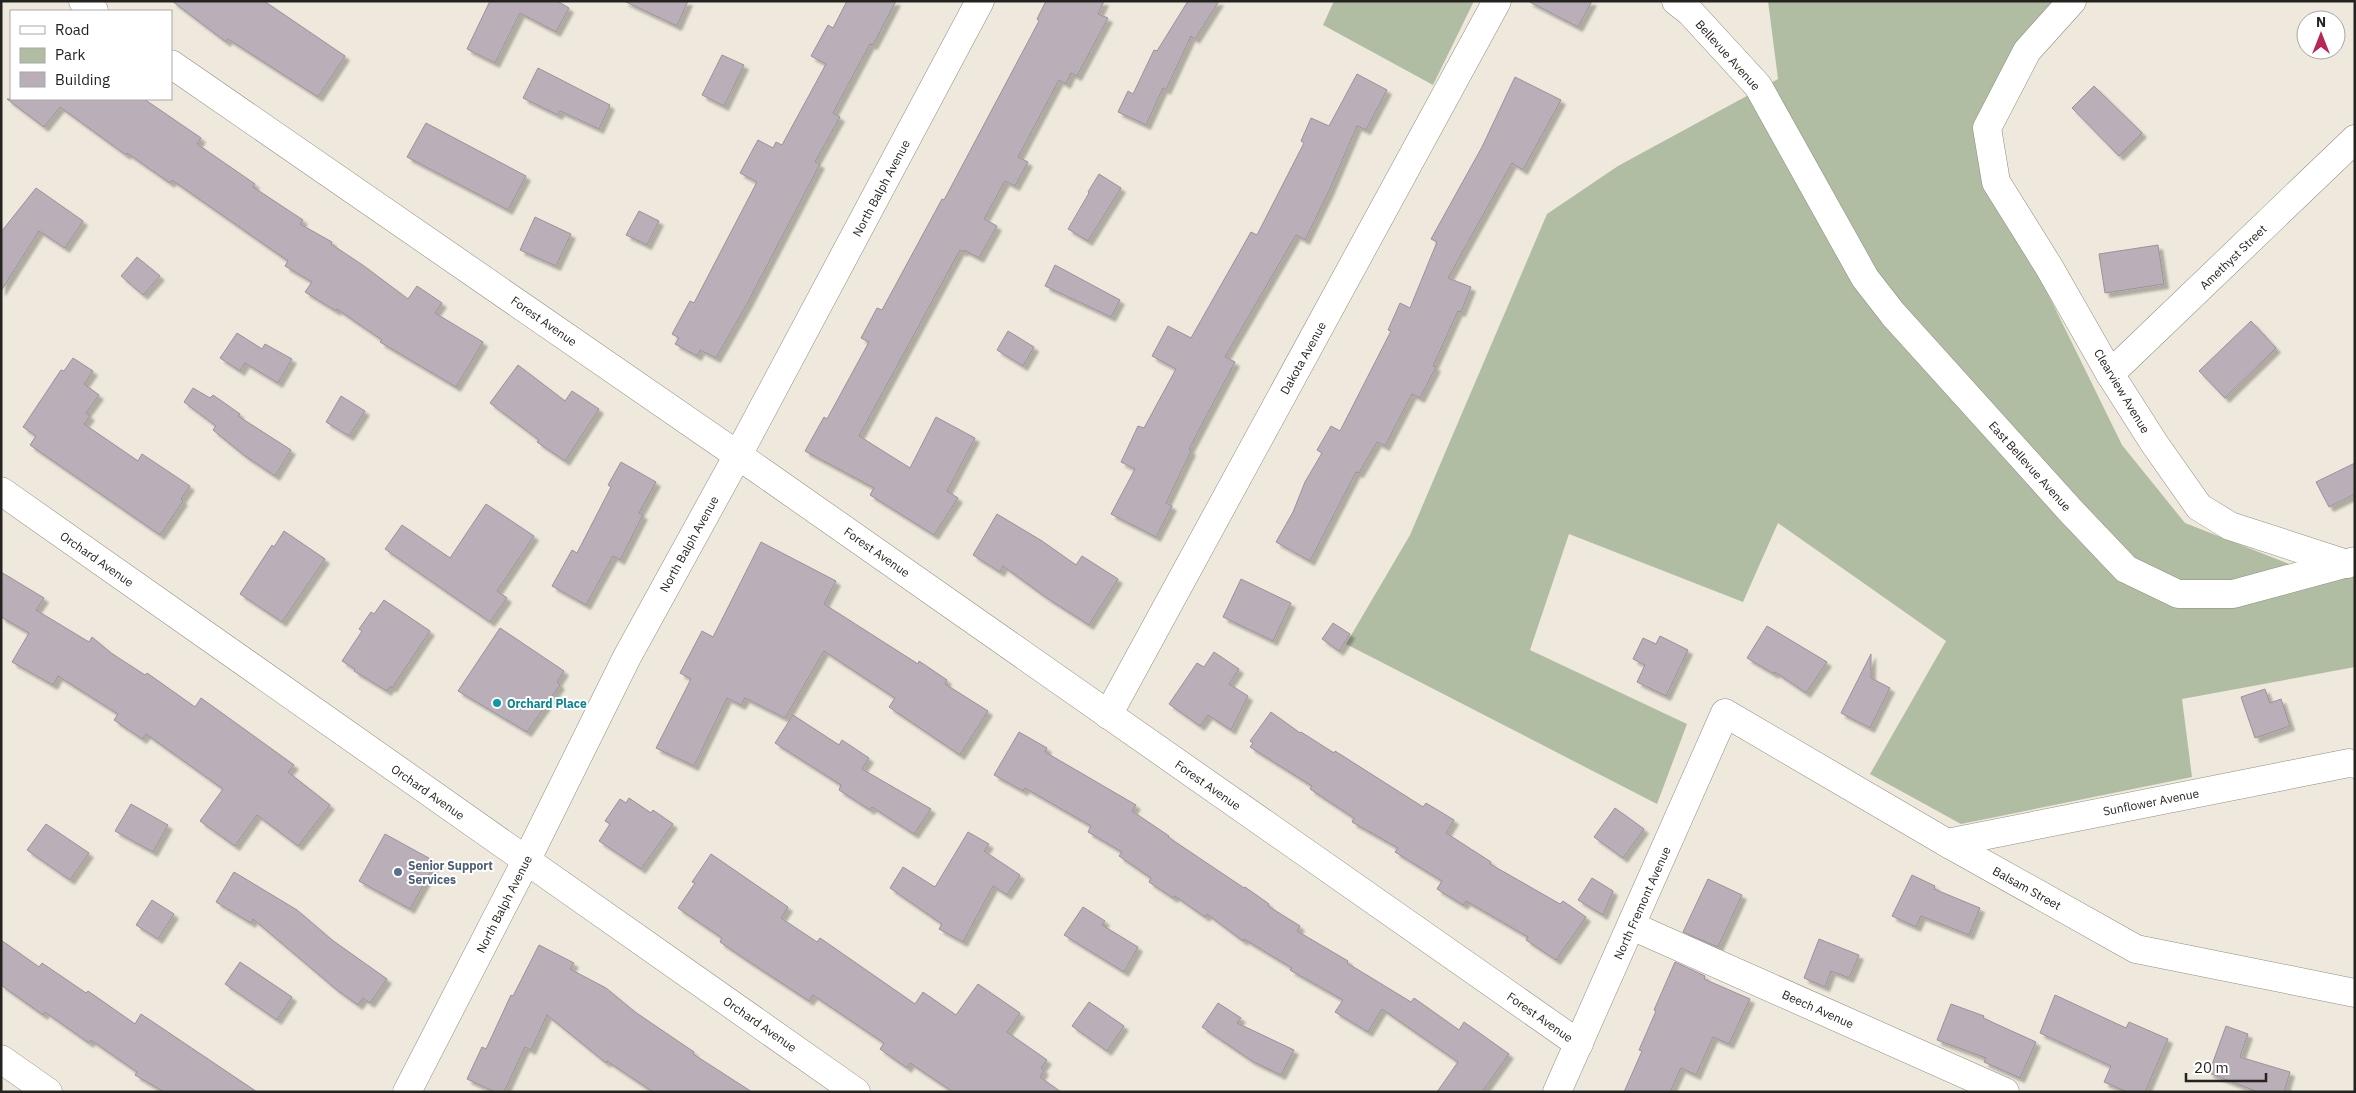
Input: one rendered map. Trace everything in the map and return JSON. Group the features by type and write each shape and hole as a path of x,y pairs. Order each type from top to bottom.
{"street":[{"path":"83,1 93,10"},
{"name":"North Balph Avenue","path":"407,1092 526,861 627,657 738,456 980,1"},
{"name":"Dakota Avenue","path":"1108,715 1497,1"},
{"name":"Bellevue Avenue","path":"1676,1 1690,12 1758,86 1801,166"},
{"name":"Clearview Avenue","path":"2072,1 2027,51 1987,128 1996,182 2049,267 2110,374 2154,443 2199,507 2230,526 2351,563"},
{"name":"Forest Avenue","path":"172,65 738,456 1579,1044"},
{"name":"Amethyst Street","path":"2110,374 2355,139"},
{"name":"East Bellevue Avenue","path":"1801,166 1865,278 1894,314 2069,509 2126,569 2178,594 2233,594 2351,563"},
{"name":"Orchard Avenue","path":"1,491 856,1092"},
{"name":"Balsam Street","path":"1725,713 1947,843 2136,949 2355,992"},
{"name":"North Fremont Avenue","path":"1558,1092 1725,713"},
{"name":"Sunflower Avenue","path":"1947,843 2320,768 2350,763 2355,764"},
{"name":"Beech Avenue","path":"1632,926 2005,1092"},
{"path":"1,1058 48,1092"}],"green space":[{"path":"1334,1 1474,1 1433,85 1323,25"},
{"path":"1768,1 2061,1 1982,116 1975,145 2122,445 2185,523 2297,567 2355,573 2355,667 2182,699 2192,777 1961,824 1870,774 1946,641 1778,523 1743,602 1569,534 1530,650 1687,724 1657,804 1346,644 1410,535 1547,214 1618,166 1778,79"}],"building":[{"path":"172,1 264,1 345,56 318,97 228,39 226,42"},
{"path":"490,1 557,1 569,8 556,32 520,13 495,63 467,49"},
{"path":"624,1 688,1 677,26"},
{"path":"847,1 896,1 873,45 870,44 833,113 840,117 815,162 820,164 747,304 716,358 700,350 697,356 675,344 679,338 672,334 690,301 694,303 757,182 740,173 758,140 773,148 776,142 782,145 826,64 811,56 828,25 833,28"},
{"path":"1046,1 1104,1 1098,14 1108,18 1077,76 1071,73 1066,84 1059,80 1018,157 1028,162 1015,186 1005,181 984,219 997,226 979,258 964,250 963,252 960,250 859,436 910,468 936,417 975,438 947,491 958,498 934,535 870,495 874,488 805,451 824,417 827,419 869,342 861,338 877,308 882,310 942,199 944,200 1039,21 1037,19"},
{"path":"1188,1 1219,1 1195,39 1191,36 1166,90 1163,88 1146,125 1118,112 1128,91 1133,94 1154,50 1157,51"},
{"path":"1528,1 1592,1 1578,27"},
{"path":"722,55 744,65 724,106 702,95"},
{"path":"538,68 610,105 599,129 560,111 558,115 523,98"},
{"path":"1357,74 1387,90 1366,130 1357,126 1329,191 1305,240 1296,235 1225,357 1235,362 1189,449 1191,451 1166,503 1172,506 1156,537 1111,514 1135,469 1121,462 1138,426 1144,428 1176,369 1152,356 1168,326 1191,338 1251,232 1257,235 1304,143 1301,141 1311,118 1329,126"},
{"path":"1515,77 1561,100 1523,170 1512,163 1448,278 1471,287 1461,312 1458,311 1433,366 1436,367 1420,398 1412,394 1385,446 1377,442 1359,473 1356,472 1310,561 1276,542 1293,512 1305,482 1322,453 1317,450 1331,426 1340,431 1391,331 1388,330 1400,303 1410,308 1437,242 1431,239 1482,147"},
{"path":"2094,86 2142,133 2119,156 2072,108"},
{"path":"7,99 145,100 201,138 197,144 255,184 253,187 303,220 300,224 332,242 331,244 408,299 417,286 442,303 435,313 483,342 456,387 380,342 382,340 337,309 336,311 305,292 312,282 285,266 288,261 172,180 170,183 127,153 126,155 60,107 44,127"},
{"path":"426,123 526,176 508,210 407,157"},
{"path":"1099,174 1121,188 1088,241 1068,229"},
{"path":"36,188 83,221 65,248 39,231 1,291 1,232"},
{"path":"639,211 659,221 647,245 626,235"},
{"path":"535,217 571,234 556,266 520,250"},
{"path":"2158,245 2164,284 2105,293 2099,254"},
{"path":"137,257 160,276 143,295 121,276"},
{"path":"1055,265 1120,300 1111,317 1045,286"},
{"path":"2251,321 2276,348 2225,398 2199,371"},
{"path":"1008,331 1034,347 1023,366 997,350"},
{"path":"237,333 262,349 265,344 292,359 278,383 245,363 240,371 220,358"},
{"path":"73,358 93,371 84,384 99,395 86,413 90,416 84,424 138,461 142,454 190,486 181,499 183,501 160,535 30,445 36,436 23,427 61,370 64,371"},
{"path":"518,365 565,401 572,391 599,409 565,461 537,442 539,440 490,403"},
{"path":"193,388 210,398 213,395 240,414 238,416 291,450 275,476 245,456 213,430 216,426 184,402"},
{"path":"341,396 365,411 349,436 326,422"},
{"path":"621,462 656,482 639,513 643,515 620,560 613,556 586,605 552,586 572,550 577,553 611,487 608,485"},
{"path":"2355,463 2355,494 2329,507 2316,482"},
{"path":"486,504 534,536 497,591 507,598 490,622 385,549 402,525 450,558"},
{"path":"997,514 1042,541 1076,565 1082,556 1118,579 1089,625 1003,566 1000,572 973,555"},
{"path":"284,531 325,559 282,622 240,594 272,545 274,547"},
{"path":"761,542 836,581 824,604 918,664 919,661 947,680 945,684 988,711 960,755 889,707 895,698 824,651 785,718 745,698 741,705 727,698 694,766 656,748 691,679 680,673 702,631 713,637"},
{"path":"1,572 44,598 36,610 89,642 92,637 111,653 145,675 147,673 195,707 201,698 294,765 288,772 330,805 298,846 257,815 235,846 200,821 223,789 146,734 142,739 114,720 118,714 58,676 53,685 12,662 29,633 1,617"},
{"path":"1241,579 1291,603 1273,641 1223,617"},
{"path":"384,600 430,631 392,688 390,686 387,691 354,671 355,669 342,661 362,631 359,629 371,612 374,614"},
{"path":"1333,623 1350,634 1339,651 1322,639"},
{"path":"1767,626 1827,662 1806,693 1775,672 1774,674 1747,658"},
{"path":"500,628 564,671 557,682 560,685 527,732 458,691"},
{"path":"1660,636 1688,650 1666,696 1637,682 1645,665 1633,659 1643,638 1656,644"},
{"path":"1214,652 1239,669 1229,684 1248,696 1231,730 1208,715 1200,726 1169,704 1197,663 1204,667"},
{"path":"1871,654 1871,678 1890,688 1870,728 1841,713"},
{"path":"2265,689 2270,703 2281,699 2290,726 2255,738 2241,697"},
{"path":"1271,712 1300,733 1334,753 1335,751 1423,807 1426,803 1454,820 1446,833 1491,862 1490,864 1560,904 1563,901 1586,917 1556,960 1526,940 1528,937 1466,901 1463,905 1437,889 1442,881 1395,852 1398,848 1352,822 1354,818 1310,789 1312,786 1250,747 1253,743 1250,741"},
{"path":"793,715 839,745 842,740 869,758 862,769 931,809 914,834 872,807 870,810 839,790 841,785 775,743"},
{"path":"1019,732 1047,748 1045,752 1136,805 1132,811 1245,887 1269,904 1268,906 1300,926 1297,931 1411,1002 1414,998 1459,1030 1464,1022 1509,1054 1482,1092 1437,1092 1458,1062 1382,1009 1368,1032 1335,1012 1343,1000 1290,970 1292,968 1244,939 1243,941 1207,914 1205,917 1175,896 1173,898 1149,882 1151,878 1119,856 1122,852 1088,832 1091,826 1025,788 1023,791 994,775"},
{"path":"629,798 651,813 653,810 673,824 641,869 599,841 610,824 605,821 620,799 626,803"},
{"path":"131,804 168,825 153,852 115,831"},
{"path":"1615,808 1644,829 1623,858 1594,837"},
{"path":"46,824 89,853 70,880 27,850"},
{"path":"968,832 989,844 984,851 1020,875 1007,895 993,886 963,942 939,929 942,924 890,888 903,867 935,887"},
{"name":"Senior Support Services","path":"385,834 436,862 410,909 359,881"},
{"path":"711,854 788,907 781,918 817,942 820,938 915,1004 923,992 956,1015 978,984 1020,1013 1007,1032 1047,1060 1041,1068 1044,1070 1040,1077 1061,1092 953,1092 910,1063 907,1068 880,1049 884,1043 813,995 809,1001 720,942 722,938 678,908 695,883 692,882"},
{"path":"234,872 297,910 332,940 387,979 370,1003 363,998 358,1005 337,990 253,919 251,923 216,902"},
{"path":"1912,875 1935,886 1934,889 1980,908 1969,935 1921,916 1916,927 1892,916"},
{"path":"1592,878 1613,891 1603,915 1578,900"},
{"path":"1708,879 1742,895 1718,947 1683,932"},
{"path":"152,900 174,914 158,939 136,925"},
{"path":"1083,907 1105,921 1102,925 1138,947 1124,972 1064,935"},
{"path":"1819,939 1859,955 1849,978 1831,971 1825,987 1804,978"},
{"path":"1,940 39,967 42,963 86,993 88,991 135,1024 141,1014 257,1092 164,1092 135,1075 137,1072 91,1040 89,1043 45,1012 43,1015 1,985"},
{"path":"539,945 574,963 570,969 606,988 635,1012 694,1052 693,1054 752,1092 653,1092 607,1061 606,1063 547,1015 531,1050 525,1047 504,1092 495,1092 467,1079 482,1047 486,1049 511,995 513,996"},
{"path":"240,962 292,997 277,1020 225,984"},
{"path":"1675,962 1705,976 1704,979 1750,999 1729,1044 1713,1037 1696,1075 1681,1068 1670,1092 1624,1092 1642,1051 1639,1050 1656,1011 1654,1010"},
{"path":"2055,995 2126,1028 2129,1022 2168,1039 2145,1092 2127,1092 2104,1082 2111,1066 2040,1033"},
{"path":"1089,1002 1124,1026 1107,1051 1072,1026"},
{"path":"1218,1003 1241,1018 1237,1023 1294,1050 1281,1075 1252,1061 1202,1027"},
{"path":"1951,1004 1984,1016 1983,1018 2036,1042 2020,1078 1984,1062 1986,1058 1937,1040"},
{"path":"2226,1026 2248,1034 2240,1057 2290,1072 2284,1092 2258,1092 2209,1073"}],"place":[{"name":"Orchard Place","path":"497,703"},
{"name":"Senior Support Services","path":"398,872"}]}
